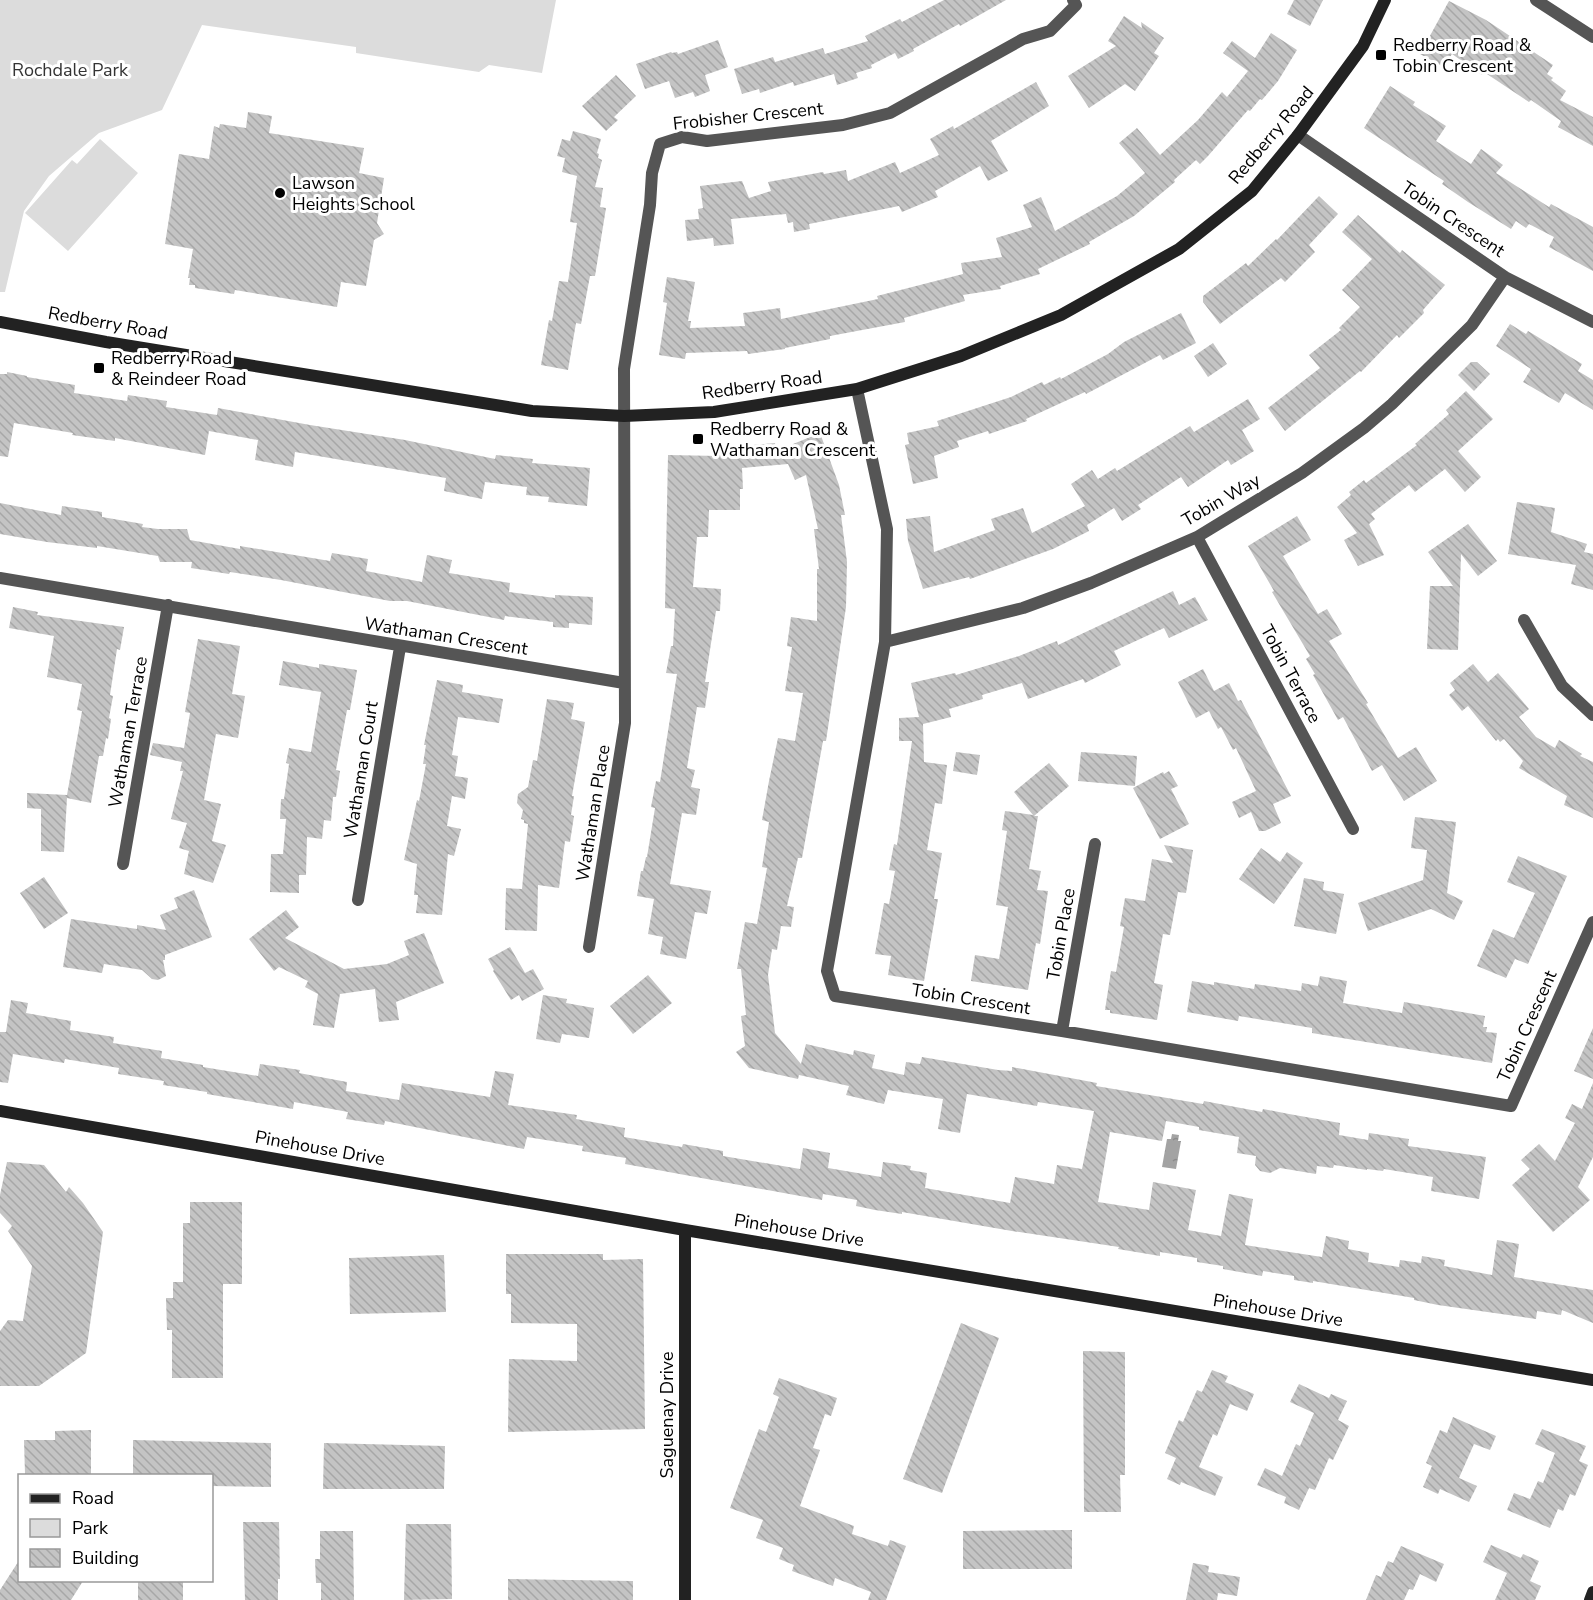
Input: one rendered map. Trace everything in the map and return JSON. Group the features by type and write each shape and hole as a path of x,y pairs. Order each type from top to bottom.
{"street":[{"name":"Frobisher Crescent","path":"624,416 624,369 650,205 652,173 660,144 682,137 707,141 843,125 891,113 1023,39 1050,31 1076,6 1073,0"},
{"name":"Redberry Road","path":"0,322 106,342 532,411 624,416 714,412 857,389 961,357 1061,315 1179,249 1251,191 1298,135 1363,46 1385,0"},
{"path":"1536,0 1593,37"},
{"name":"Tobin Crescent","path":"1298,135 1505,277 1593,322"},
{"name":"Tobin Way","path":"885,642 1023,608 1091,583 1197,537 1302,473 1364,428 1392,404 1472,325 1505,277"},
{"name":"Tobin Crescent","path":"857,389 887,529 885,642 827,971 835,996 1062,1031 1511,1106 1593,922"},
{"path":"624,416 624,683"},
{"name":"Tobin Terrace","path":"1197,537 1353,829"},
{"name":"Wathaman Crescent","path":"0,578 624,683"},
{"name":"Wathaman Terrace","path":"123,864 168,605"},
{"path":"1524,620 1562,686 1593,715"},
{"name":"Wathaman Court","path":"358,900 400,647"},
{"name":"Wathaman Place","path":"590,947 625,723 624,683"},
{"name":"Tobin Place","path":"1062,1031 1095,844"},
{"name":"Pinehouse Drive","path":"0,1110 686,1230 1593,1380"},
{"name":"Saguenay Drive","path":"685,1600 686,1230"},
{"path":"1590,1600 1593,1592"}],"green space":[{"name":"Rochdale Park","path":"0,0 556,0 542,73 489,65 479,72 356,53 356,47 202,25 162,110 99,133 49,176 24,211 5,292 0,292"},
{"path":"100,139 138,173 68,251 25,213 72,160 77,164"}],"water":[{"path":"1172,1134 1179,1135 1178,1141 1181,1141 1176,1169 1162,1167 1167,1139 1171,1139"}],"building":[{"path":"944,0 1006,0 898,59 895,53 871,65 872,68 856,73 858,78 837,85 834,74 794,86 793,82 760,93 759,89 742,94 734,69 773,57 775,62 823,48 825,54 868,41 865,36 900,19 902,22"},
{"path":"1294,0 1323,0 1310,26 1287,14"},
{"path":"1449,1 1486,20 1553,65 1547,74 1553,78 1551,80 1566,91 1560,100 1593,117 1593,146 1558,127 1561,121 1531,100 1529,102 1484,72 1482,75 1452,54 1450,57 1447,56 1442,66 1420,54"},
{"path":"1124,16 1142,28 1141,22 1164,38 1154,53 1159,56 1135,91 1125,84 1089,108 1068,76 1116,46 1108,41"},
{"path":"1271,33 1297,50 1278,81 1262,100 1260,99 1250,111 1248,110 1200,164 1196,160 1174,180 1175,182 1134,216 1089,242 1090,244 1038,269 1040,274 1000,286 1001,289 963,295 965,301 904,318 905,322 830,336 830,339 785,349 748,354 747,351 686,353 685,359 659,355 667,303 663,302 667,277 695,282 688,321 691,321 690,328 745,326 743,313 780,308 781,319 878,299 877,296 963,274 961,263 1002,257 996,238 1032,227 1023,205 1041,197 1055,231 1117,196 1145,173 1119,143 1137,128 1160,155 1198,120 1222,92 1227,97 1248,71 1223,53 1232,41 1255,58"},
{"path":"718,40 728,67 705,75 710,91 695,97 693,92 675,98 669,81 645,89 636,64 671,52 678,54"},
{"path":"616,75 636,96 614,117 618,120 606,131 582,106"},
{"path":"1036,82 1049,106 991,141 1008,171 988,181 980,166 935,191 938,197 902,212 899,206 809,224 810,229 794,232 793,222 788,223 786,214 731,219 734,244 714,246 713,238 687,241 685,220 699,219 698,209 703,208 700,186 742,181 749,198 771,191 768,182 823,172 824,174 846,170 848,181 895,162 900,173 939,155 930,139 953,126 954,129"},
{"path":"1390,86 1415,102 1413,105 1446,126 1436,141 1471,164 1481,149 1503,165 1496,173 1549,207 1551,204 1593,227 1593,271 1549,247 1554,237 1529,224 1526,228 1516,221 1511,229 1468,202 1442,184 1444,181 1364,128"},
{"path":"248,112 272,116 269,133 364,148 359,173 384,178 377,223 384,234 374,240 366,286 341,282 337,307 235,290 234,294 195,288 195,285 189,285 190,278 188,278 193,249 165,244 179,154 209,159 214,126 219,128 220,124 246,128"},
{"path":"573,131 601,139 597,153 598,158 602,160 595,187 603,188 600,207 606,208 595,276 590,276 581,324 576,323 568,370 541,365 559,281 568,282 577,223 570,222 577,176 562,172 565,158 557,156 562,139 570,141"},
{"path":"1319,196 1338,214 1309,245 1315,252 1285,282 1281,278 1220,324 1203,302 1203,296 1246,263 1248,266 1277,240"},
{"path":"1358,215 1400,253 1402,250 1445,285 1423,310 1424,313 1399,338 1397,335 1361,372 1285,431 1268,408 1320,368 1309,355 1341,330 1339,328 1360,307 1342,290 1372,259 1342,232"},
{"path":"1181,313 1196,343 1163,360 1160,355 1086,394 1085,392 1026,419 1027,421 989,434 988,431 957,441 959,447 934,456 938,478 913,484 905,445 909,444 907,433 939,426 937,421 1011,397 1042,382 1044,385 1060,377 1061,379 1108,354 1124,342"},
{"path":"1510,324 1526,334 1528,331 1582,364 1578,371 1593,380 1593,410 1565,393 1559,403 1523,382 1531,369 1496,346"},
{"path":"1213,343 1227,364 1208,377 1194,356"},
{"path":"1471,362 1477,362 1490,374 1474,391 1458,375"},
{"path":"7,372 75,385 74,393 127,401 128,395 167,401 166,407 217,415 218,408 405,440 495,459 496,455 533,459 532,463 590,468 587,506 548,502 549,497 526,495 527,487 485,482 482,499 444,491 446,478 295,452 293,467 255,460 258,440 209,431 205,455 115,438 115,441 72,435 73,433 14,423 8,457 0,456 0,374 7,374"},
{"path":"1466,391 1493,419 1458,451 1481,477 1465,492 1445,469 1415,492 1409,485 1371,514 1375,519 1369,524 1384,555 1358,566 1344,540 1357,533 1337,507 1351,495 1349,492 1364,480 1366,483 1417,445 1415,444 1449,414 1446,410"},
{"path":"1248,399 1260,419 1242,430 1254,451 1231,465 1228,460 1188,487 1181,477 1138,505 1141,509 1122,521 1114,508 1087,525 1089,531 1053,549 970,579 969,577 923,589 908,541 906,519 930,516 934,552 995,530 991,519 1023,508 1032,533 1085,506 1071,484 1092,470 1098,479 1115,468 1117,471 1190,426 1194,432"},
{"path":"820,433 839,485 845,515 841,515 847,562 846,607 826,741 823,741 802,858 798,858 787,906 794,907 791,927 781,926 777,950 772,949 768,975 775,1033 801,1064 806,1044 853,1055 854,1050 875,1055 872,1068 904,1075 906,1062 920,1064 922,1057 998,1070 1012,1071 1012,1067 1097,1083 1096,1086 1203,1104 1204,1101 1262,1112 1263,1109 1340,1123 1339,1135 1368,1140 1369,1133 1409,1139 1408,1146 1486,1157 1479,1199 1431,1191 1433,1177 1384,1169 1383,1171 1367,1170 1334,1165 1333,1168 1317,1166 1316,1174 1280,1168 1270,1173 1260,1171 1255,1165 1256,1156 1237,1153 1239,1137 1166,1121 1162,1141 1110,1132 1098,1202 1149,1210 1153,1182 1196,1190 1188,1230 1221,1236 1229,1194 1253,1199 1245,1245 1322,1257 1326,1236 1349,1241 1348,1249 1369,1253 1368,1262 1399,1267 1400,1260 1421,1263 1422,1256 1445,1260 1444,1266 1492,1275 1497,1240 1519,1244 1514,1277 1593,1290 1593,1323 1562,1310 1561,1315 1537,1311 1536,1319 1438,1305 1414,1300 1414,1298 1313,1281 1313,1283 1294,1280 1294,1276 1263,1271 1262,1276 1223,1269 1223,1266 1197,1262 1197,1258 1160,1252 1160,1256 1118,1249 1119,1247 902,1212 902,1214 875,1210 856,1206 857,1200 823,1194 822,1200 625,1164 626,1158 582,1151 583,1146 527,1137 524,1149 385,1121 384,1125 346,1119 348,1112 294,1102 293,1109 207,1094 207,1092 163,1085 164,1081 118,1074 119,1068 65,1059 64,1063 13,1054 8,1083 0,1082 0,1032 6,1032 11,1000 28,1003 26,1013 71,1021 70,1030 114,1037 113,1043 162,1051 161,1058 258,1076 260,1064 300,1070 299,1073 347,1082 346,1091 399,1100 402,1083 490,1097 495,1071 514,1074 508,1105 577,1115 576,1119 625,1128 624,1137 723,1151 723,1156 800,1169 803,1148 830,1153 828,1168 881,1177 883,1162 911,1166 910,1170 927,1173 925,1188 1010,1203 1015,1177 1054,1184 1057,1165 1082,1169 1094,1111 1038,1102 1037,1106 967,1094 960,1133 938,1129 943,1099 888,1090 884,1104 846,1095 849,1086 799,1075 798,1079 749,1068 736,1052 745,1046 741,1016 746,1015 741,969 737,969 745,922 757,924 767,868 762,867 769,822 762,820 769,781 778,738 795,741 803,693 785,691 792,647 787,646 791,617 817,621 817,569 819,569 814,529 818,529 806,475 795,480 788,464 742,468 743,489 740,489 740,510 709,510 708,537 697,537 693,587 721,589 720,611 716,611 705,682 709,682 705,708 697,707 687,768 695,770 691,787 700,789 696,815 682,813 670,884 711,891 707,914 695,912 686,959 660,954 663,937 648,934 654,899 637,896 641,871 643,871 647,857 655,808 651,807 656,781 660,782 677,674 666,673 671,646 673,646 675,609 665,608 668,455 719,456 718,448 775,443 776,451"},
{"path":"1517,502 1555,508 1551,532 1587,544 1584,552 1593,554 1593,590 1571,584 1576,565 1508,554"},
{"path":"0,503 61,515 62,506 102,512 102,517 143,524 142,527 187,529 190,540 240,549 240,546 330,561 332,553 368,559 366,571 422,582 427,555 452,560 449,573 510,583 509,592 555,598 555,595 593,597 592,625 569,623 569,628 553,627 553,622 505,616 504,620 281,580 191,568 192,562 160,562 158,556 0,534"},
{"path":"1297,516 1311,540 1283,556 1318,614 1327,609 1342,634 1329,641 1368,703 1366,704 1398,758 1416,747 1437,781 1404,801 1382,765 1372,771 1343,717 1338,720 1306,659 1310,656 1248,546"},
{"path":"1468,524 1497,561 1478,576 1461,554 1458,650 1427,649 1430,586 1453,586 1428,552"},
{"path":"1173,591 1179,605 1195,597 1208,620 1169,638 1164,628 1114,651 1121,665 1085,683 1083,679 1028,699 1022,683 982,695 983,699 949,709 951,717 923,724 924,762 947,765 942,804 935,803 927,850 942,853 934,899 938,899 924,981 888,975 891,956 875,954 884,903 889,904 895,871 889,870 894,844 897,845 912,741 899,741 899,718 919,717 911,683 955,673 956,675 1019,656 1057,641 1058,645"},
{"path":"13,607 38,612 37,615 124,627 120,650 117,649 110,695 113,696 108,739 106,738 103,756 99,756 91,803 67,798 64,852 41,851 41,809 27,808 27,793 67,795 82,711 77,710 82,684 47,677 54,636 9,628"},
{"path":"198,639 240,646 232,694 245,696 238,738 216,734 204,800 221,804 212,841 226,845 213,883 184,874 189,851 179,848 187,823 171,819 183,771 180,771 182,762 150,755 153,743 184,748 190,713 185,712"},
{"path":"283,661 319,668 319,664 357,670 336,770 340,771 336,797 333,797 331,821 324,820 322,839 307,837 306,875 299,875 299,893 270,892 271,854 283,854 286,819 280,819 281,799 284,799 289,748 311,752 321,692 279,685"},
{"path":"1473,664 1488,682 1498,673 1513,690 1529,709 1519,717 1536,737 1555,748 1559,740 1582,754 1580,756 1593,762 1593,818 1564,805 1567,796 1519,768 1523,761 1504,739 1500,742 1498,739 1496,741 1468,706 1462,711 1449,695 1455,690 1450,683"},
{"path":"1203,669 1214,691 1229,683 1238,701 1241,700 1291,796 1273,804 1281,823 1265,831 1259,831 1251,812 1239,818 1232,802 1256,791 1236,748 1233,750 1221,727 1218,729 1209,711 1196,718 1178,682"},
{"path":"437,680 463,685 462,692 503,699 499,723 458,717 452,755 458,756 455,776 468,778 465,799 452,796 447,826 461,829 454,856 448,854 442,915 416,913 418,895 414,895 417,864 404,860 426,764 423,764 426,745 424,745"},
{"path":"547,699 574,703 571,719 585,722 572,796 574,796 571,815 574,816 570,842 565,841 559,888 538,885 537,931 505,930 506,888 522,889 528,824 521,819 523,810 517,803 518,794 528,787 533,760 537,761"},
{"path":"956,752 980,755 977,775 953,771"},
{"path":"1081,752 1137,756 1135,786 1078,781"},
{"path":"1049,763 1069,786 1034,816 1038,816 1029,869 1041,871 1037,890 1048,891 1040,944 1036,943 1028,990 971,981 975,955 999,959 1008,907 996,905 1007,831 1002,830 1005,811 1033,815 1014,792"},
{"path":"1169,771 1178,786 1171,789 1189,824 1160,839 1133,788"},
{"path":"1415,817 1456,822 1447,893 1463,901 1454,920 1431,909 1368,931 1358,903 1423,880 1427,850 1411,848"},
{"path":"1164,845 1193,850 1186,893 1178,892 1170,935 1163,934 1154,983 1163,985 1157,1020 1110,1013 1110,1010 1105,1010 1111,971 1116,972 1124,927 1120,926 1125,898 1145,901 1152,859 1173,863"},
{"path":"1261,848 1280,862 1287,852 1303,863 1274,904 1239,879"},
{"path":"1518,856 1567,876 1528,964 1515,959 1506,978 1477,966 1493,929 1514,938 1535,893 1507,882"},
{"path":"44,877 68,913 44,929 20,893"},
{"path":"1304,878 1324,882 1323,890 1344,894 1336,934 1294,926"},
{"path":"194,890 212,937 165,955 165,960 163,960 166,976 158,980 152,979 142,970 104,964 102,973 63,967 71,919 137,929 137,925 166,930 160,915 178,908 174,898"},
{"path":"286,910 299,927 285,938 344,969 387,964 409,955 404,941 424,933 444,983 396,1002 399,1020 379,1022 375,989 340,994 334,1028 313,1025 318,994 305,987 308,981 279,967 274,971 249,939"},
{"path":"510,947 525,973 533,969 544,989 522,1001 519,995 511,1000 488,959"},
{"path":"648,975 672,1003 633,1034 610,1006"},
{"path":"1320,976 1347,981 1343,1003 1402,1013 1404,1002 1485,1016 1483,1027 1487,1027 1486,1032 1497,1033 1492,1063 1312,1033 1312,1028 1239,1016 1238,1021 1187,1012 1192,981 1214,985 1214,982 1254,989 1255,984 1301,991 1302,983 1318,986"},
{"path":"543,995 567,999 566,1003 594,1008 589,1038 562,1034 560,1043 536,1039"},
{"path":"1593,1028 1593,1079 1574,1071"},
{"path":"1593,1083 1593,1157 1578,1187 1590,1200 1553,1232 1512,1185 1530,1169 1521,1160 1539,1144 1555,1161 1575,1123 1565,1118 1572,1104 1582,1109"},
{"path":"7,1162 44,1165 66,1192 69,1187 103,1232 86,1353 39,1386 0,1386 0,1331 8,1320 23,1321 32,1266 8,1231 12,1226 0,1213 0,1195"},
{"path":"190,1202 242,1202 242,1284 223,1284 223,1378 172,1378 172,1330 167,1330 166,1298 173,1298 173,1282 183,1282 183,1223 190,1223"},
{"path":"506,1254 603,1254 603,1260 643,1259 645,1429 508,1432 509,1359 577,1361 577,1324 511,1323 511,1294 506,1294"},
{"path":"444,1255 446,1312 350,1314 349,1258"},
{"path":"961,1323 999,1338 942,1493 903,1479"},
{"path":"1083,1351 1125,1352 1125,1475 1120,1475 1121,1512 1084,1512"},
{"path":"1212,1370 1228,1376 1225,1382 1254,1394 1247,1411 1230,1404 1217,1436 1213,1434 1199,1467 1223,1477 1215,1496 1181,1482 1180,1485 1167,1479 1176,1458 1165,1453 1179,1420 1183,1422 1197,1390 1202,1392"},
{"path":"779,1378 837,1398 831,1416 825,1414 813,1448 820,1450 800,1506 854,1526 852,1534 888,1546 890,1540 906,1546 886,1600 868,1600 871,1592 835,1578 833,1586 792,1571 794,1565 779,1559 783,1548 756,1538 763,1520 730,1508 759,1429 766,1432 779,1397 773,1394"},
{"path":"1299,1384 1329,1398 1331,1394 1347,1401 1338,1420 1349,1426 1333,1460 1329,1458 1315,1490 1309,1488 1299,1510 1284,1503 1286,1497 1257,1485 1265,1468 1282,1476 1296,1444 1300,1446 1314,1413 1290,1402"},
{"path":"1453,1417 1496,1436 1490,1450 1474,1444 1459,1478 1477,1486 1469,1502 1440,1489 1438,1494 1423,1487 1432,1466 1426,1463 1440,1430 1447,1433"},
{"path":"1542,1429 1586,1446 1579,1461 1588,1465 1575,1496 1570,1494 1563,1511 1558,1509 1550,1528 1507,1510 1514,1493 1530,1499 1538,1481 1543,1483 1555,1453 1535,1444"},
{"path":"91,1430 91,1474 25,1474 24,1440 55,1440 55,1431"},
{"path":"133,1440 271,1443 271,1487 213,1486 213,1474 133,1474"},
{"path":"324,1443 445,1446 444,1489 323,1489"},
{"path":"243,1522 279,1522 278,1600 245,1600"},
{"path":"406,1524 451,1524 452,1599 404,1600"},
{"path":"1072,1530 1072,1569 963,1569 963,1531"},
{"path":"320,1531 353,1531 354,1600 321,1600 321,1583 316,1583 315,1559 320,1559"},
{"path":"1491,1545 1521,1558 1523,1554 1539,1561 1530,1581 1541,1586 1535,1600 1495,1600 1507,1573 1483,1562"},
{"path":"1401,1546 1444,1564 1436,1582 1420,1574 1413,1590 1409,1589 1404,1600 1366,1600 1376,1575 1381,1577 1388,1561 1393,1563"},
{"path":"18,1562 18,1582 82,1582 71,1600 0,1600 0,1590"},
{"path":"1193,1563 1209,1566 1208,1572 1240,1577 1237,1596 1218,1593 1217,1600 1186,1600"},
{"path":"508,1579 633,1581 633,1600 508,1600"},
{"path":"138,1582 183,1582 183,1600 138,1600"}],"place":[{"name":"Redberry Road & Tobin Crescent","path":"1381,55"},
{"name":"Lawson Heights School","path":"280,193"},
{"name":"Redberry Road & Reindeer Road","path":"99,368"},
{"name":"Redberry Road & Wathaman Crescent","path":"698,439"}]}
